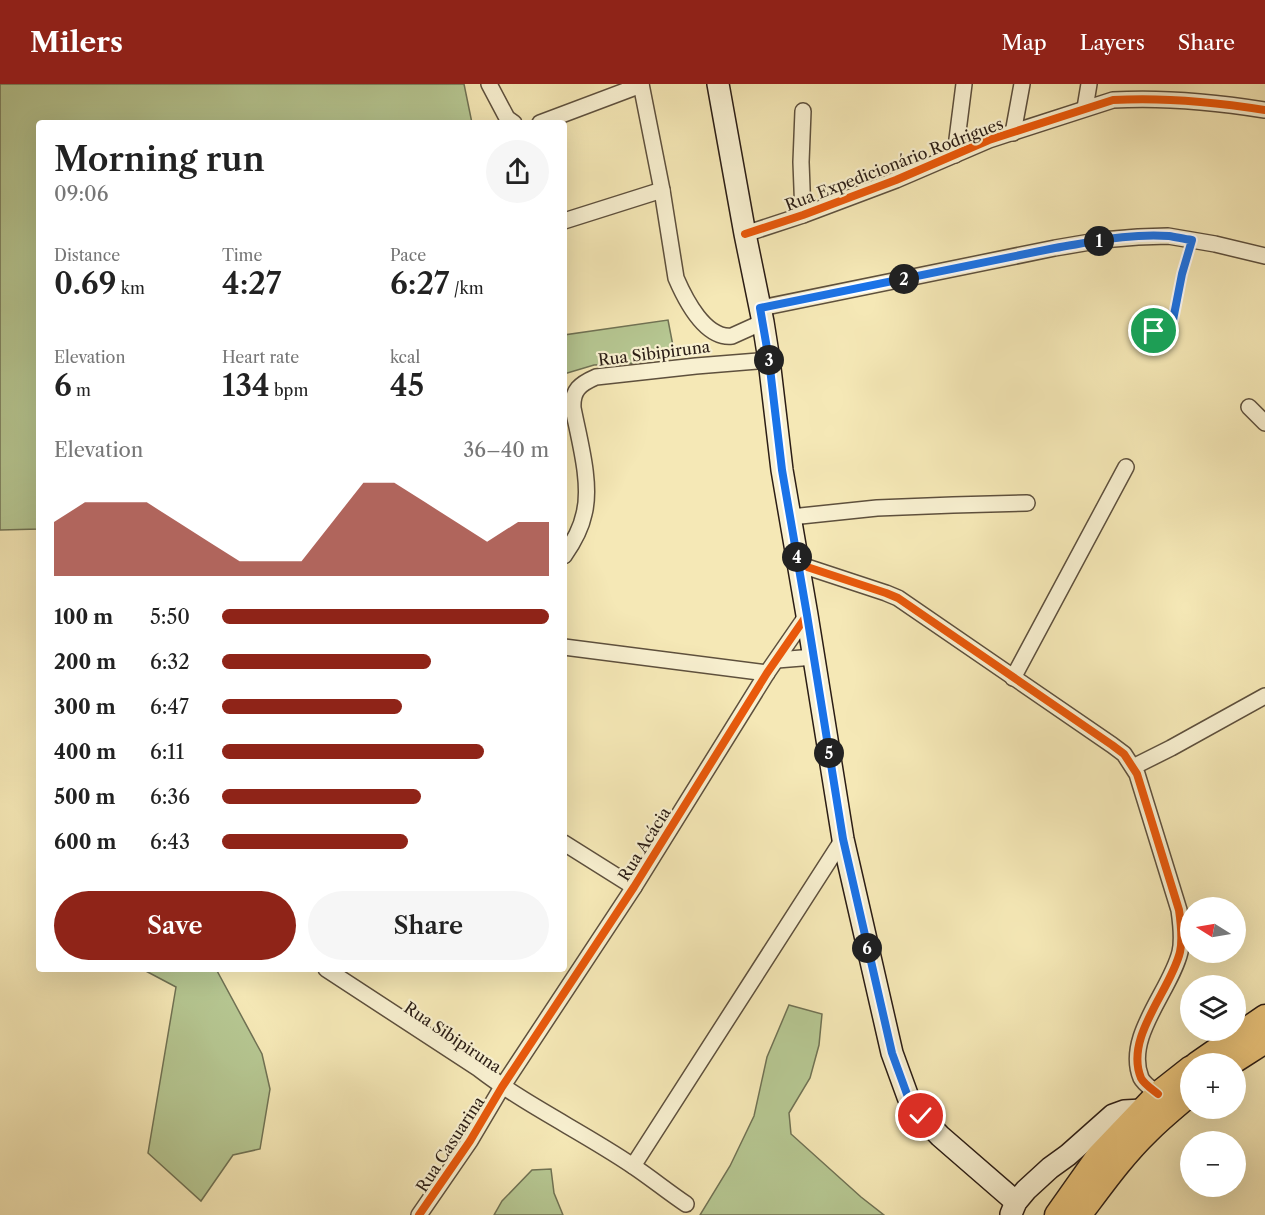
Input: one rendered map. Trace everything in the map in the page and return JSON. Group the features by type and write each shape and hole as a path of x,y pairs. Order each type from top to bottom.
{"highway":[{"path":"1216,1053 1259,1029"},
{"path":"1238,1053 1259,1029"},
{"path":"1057,1215 1098,1157 1150,1102 1180,1077"},
{"path":"1079,1215 1128,1152 1149,1129 1180,1102"}],"main road":[{"path":"718,84 762,315 782,470 843,839 892,1053 908,1097 921,1116 1013,1208 1026,1190 1113,1115 1150,1102"}],"street":[{"path":"489,84 510,120"},
{"path":"955,155 964,84"},
{"path":"1013,132 1022,84"},
{"path":"1085,108 1089,84"},
{"path":"548,120 641,85 662,190 676,278 686,299 705,326 726,337 732,336 762,315 1055,248 1102,240 1168,236 1265,256"},
{"name":"Rua Expedicionário Rodrigues","path":"745,234 896,180 989,140 1113,100 1212,102 1265,110"},
{"path":"803,111 801,162 803,215"},
{"path":"567,220 662,190"},
{"name":"Rua Sibipiruna","path":"567,551 579,531 585,512 586,480 572,402 577,388 596,377 769,360"},
{"path":"1249,407 1265,423"},
{"path":"1013,678 1126,467"},
{"path":"791,517 877,508 1027,503"},
{"path":"798,564 898,598 1112,745 1124,754 1133,767 1146,801 1179,910 1181,936 1180,952 1175,966 1144,1030 1138,1050 1142,1080 1150,1102"},
{"name":"Rua Acácia","path":"502,1087 633,886 767,673 807,615"},
{"path":"567,647 767,673"},
{"path":"777,660 814,657"},
{"path":"1133,767 1265,696"},
{"path":"633,1166 843,839"},
{"path":"567,845 633,886"},
{"name":"Rua Sibipiruna","path":"345,974 502,1087 633,1166 686,1204"},
{"path":"1259,1029 1265,1008"},
{"name":"Rua Casuarina","path":"419,1215 470,1141 502,1087"}],"lane":[{"path":"1142,338 1146,334 1167,326 1173,320 1182,274 1192,240"}],"green space":[{"path":"0,84 464,84 471,120 36,120 36,529 0,530"},
{"path":"668,320 674,351 636,363 594,365 567,373 567,335"},
{"path":"148,972 218,972 262,1054 270,1089 260,1149 233,1155 201,1201 148,1153 176,987"},
{"path":"789,1005 822,1014 819,1045 810,1078 789,1113 791,1134 884,1215 700,1215 730,1166 754,1116 767,1057"},
{"path":"551,1169 554,1193 563,1215 494,1215 502,1201 532,1170"}],"cycle path":[{"path":"745,234 896,180 989,140 1113,100 1189,101 1265,110"},
{"path":"798,564 898,598 1124,754 1137,774 1179,910 1181,926 1181,947 1175,967 1143,1030 1139,1046 1137,1062 1141,1078 1158,1094"},
{"path":"419,1215 470,1141 502,1087 634,887 767,673 807,615"}],"route":[{"path":"921,1116 908,1097 892,1053 843,839 782,470 769,360 760,308 1102,240 1168,236 1192,240 1182,274 1173,320 1162,329 1154,331"}]}
